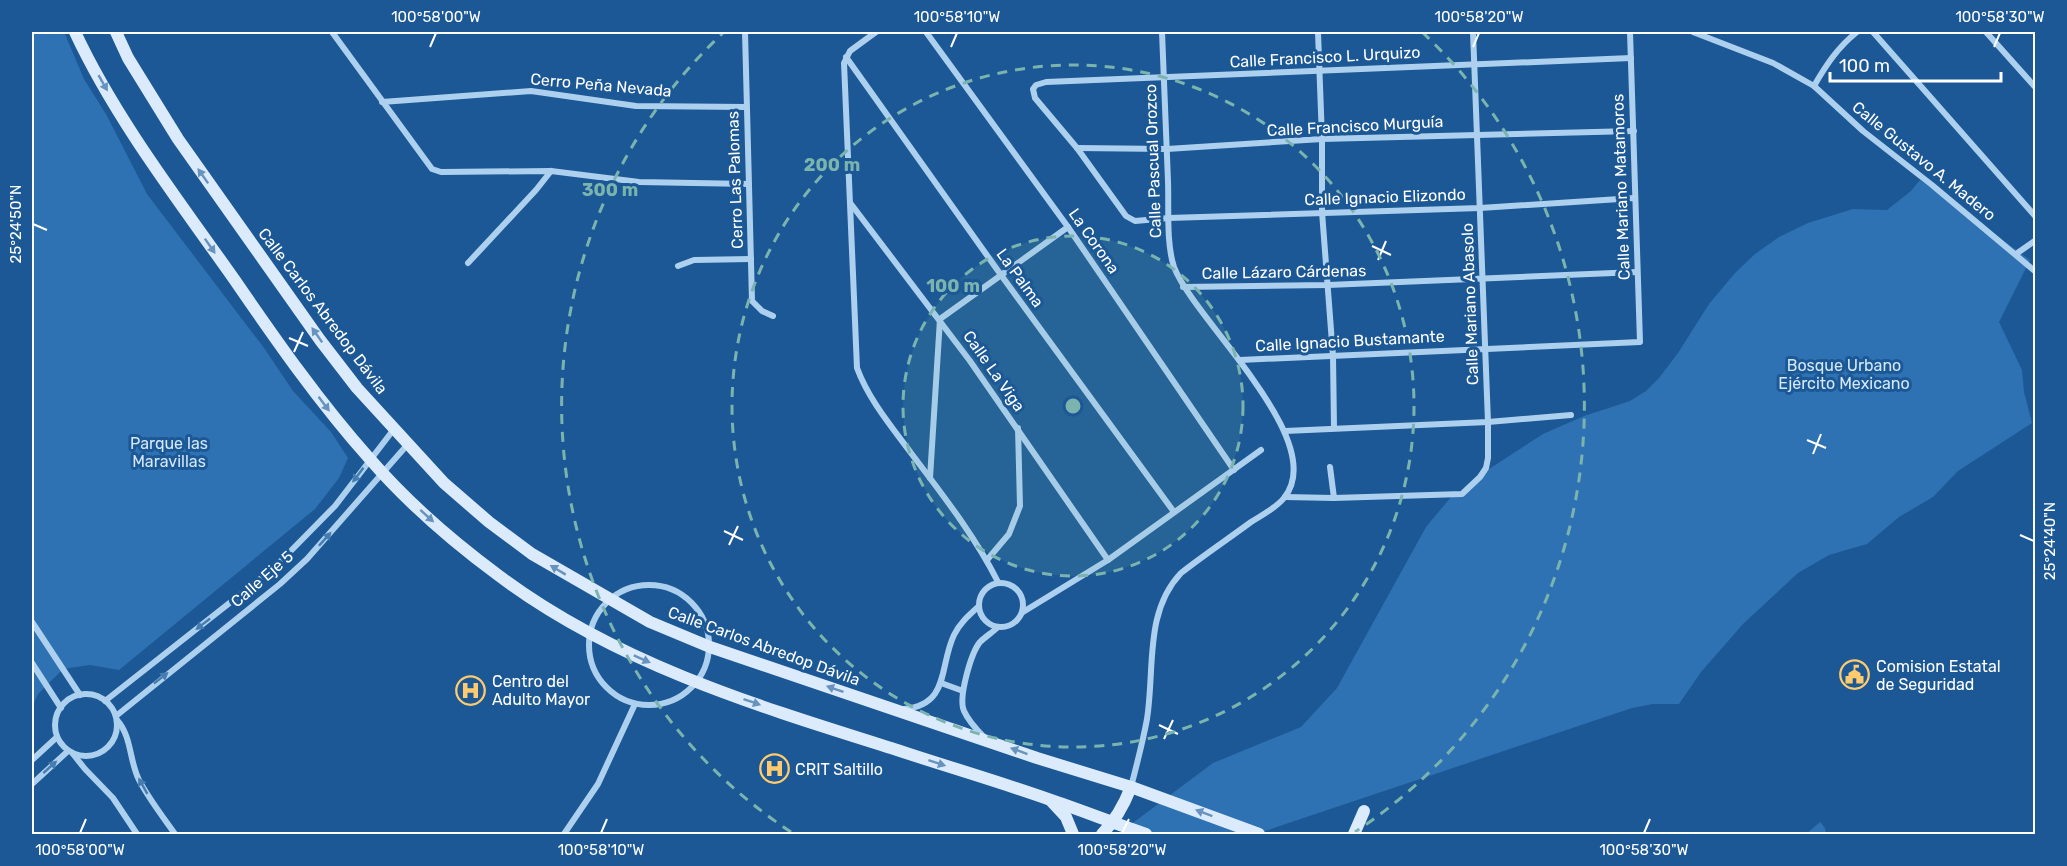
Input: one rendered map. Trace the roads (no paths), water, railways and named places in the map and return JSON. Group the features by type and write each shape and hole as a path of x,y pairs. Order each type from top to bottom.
{"main road":[{"path":"75,32 114,102 157,170 284,351 334,417 383,474 446,533 499,576 539,603 590,632 628,652 697,682 826,728 1049,799 1146,834"},
{"name":"Calle Carlos Abredop Dávila","path":"116,32 129,58 184,148 320,340 357,388 444,483 489,522 532,554 650,622 710,647 1038,758 1131,787 1259,834"},
{"path":"1102,834 1114,823 1125,804 1131,787"},
{"path":"1049,799 1066,817 1072,834"},
{"path":"1354,834 1364,812"}],"street":[{"path":"332,32 432,169 441,172 551,171 639,182 749,184"},
{"name":"Cerro Las Palomas","path":"745,32 752,301 762,311 773,316"},
{"path":"876,32 850,51 844,63 857,368 863,384 879,411 987,560 998,582"},
{"name":"La Corona","path":"926,32 1068,227 1234,470"},
{"name":"Calle Pascual Orozco","path":"1162,32 1173,265 1183,287 1240,360 1285,431 1293,455 1294,471 1285,497"},
{"path":"1318,32 1322,212 1333,356 1334,428"},
{"name":"Calle Mariano Abasolo","path":"1334,498 1462,494 1486,468 1488,422 1473,32"},
{"name":"Calle Mariano Matamoros","path":"1630,32 1640,342"},
{"name":"Calle Gustavo A. Madero","path":"1694,32 1773,63 1814,86 1863,131 1932,184 2036,272"},
{"path":"1716,32 1722,42"},
{"path":"1814,86 1833,55 1857,32"},
{"path":"1873,32 2036,217"},
{"path":"1986,32 2036,88"},
{"name":"La Palma","path":"846,57 1174,512"},
{"name":"Calle Francisco L. Urquizo","path":"1077,148 1035,98 1033,89 1039,83 1631,58"},
{"name":"Cerro Peña Nevada","path":"382,102 531,90 636,106 746,107"},
{"name":"Calle Francisco Murguía","path":"1077,148 1167,149 1322,140 1634,130"},
{"name":"Calle Ignacio Elizondo","path":"1077,148 1126,216 1136,221 1322,212 1480,208 1635,198"},
{"path":"468,262 551,171"},
{"name":"Calle La Viga","path":"851,204 940,319 1108,560"},
{"path":"930,479 940,319 1068,227"},
{"path":"2016,254 2036,240"},
{"path":"678,266 694,260 751,259"},
{"name":"Calle Lázaro Cárdenas","path":"1183,287 1328,285 1637,272"},
{"name":"Calle Ignacio Bustamante","path":"1240,360 1640,342"},
{"path":"1285,431 1488,422 1570,415"},
{"path":"987,560 1009,534 1020,506 1018,428"},
{"name":"Calle Eje 5","path":"105,700 274,568 335,506 394,429"},
{"name":"Calle Eje 5","path":"116,718 280,584 307,559 408,444"},
{"path":"1023,612 1020,593 1007,583 998,582 990,585 983,590 979,598 980,615 985,622 998,627 1012,625 1023,612 1108,560 1261,450"},
{"path":"1131,787 1147,718 1153,636 1163,598 1172,583 1181,573 1285,497 1334,498 1330,467"},
{"path":"641,585 662,586 675,590 697,608 707,627 710,647 706,666 697,682 687,692 676,700 656,705 635,704 608,689 598,677 591,663 589,648 590,632 594,620 609,600 621,591 641,585"},
{"path":"897,710 914,708 934,696 941,683 953,638 961,623 978,607"},
{"path":"32,622 80,695"},
{"path":"987,740 964,711 963,690 975,650 980,642 998,627"},
{"path":"32,663 61,708"},
{"path":"941,683 963,690"},
{"path":"137,834 113,798 57,737 56,717 66,702 80,695 97,696 111,707 126,732 132,763 139,780 175,834"},
{"path":"564,834 598,784 635,704"},
{"path":"70,752 82,756 101,753 114,739 117,729 116,718"},
{"path":"32,760 57,737"},
{"path":"32,784 70,752"}],"place":[{"name":"Comision Estatal de Seguridad","path":"1855,675"},
{"name":"Centro del Adulto Mayor","path":"471,690"},
{"name":"CRIT Saltillo","path":"774,769"}],"park label":[{"name":"Bosque Urbano Ejército Mexicano","path":"1844,374"},
{"name":"Parque las Maravillas","path":"169,452"}]}
